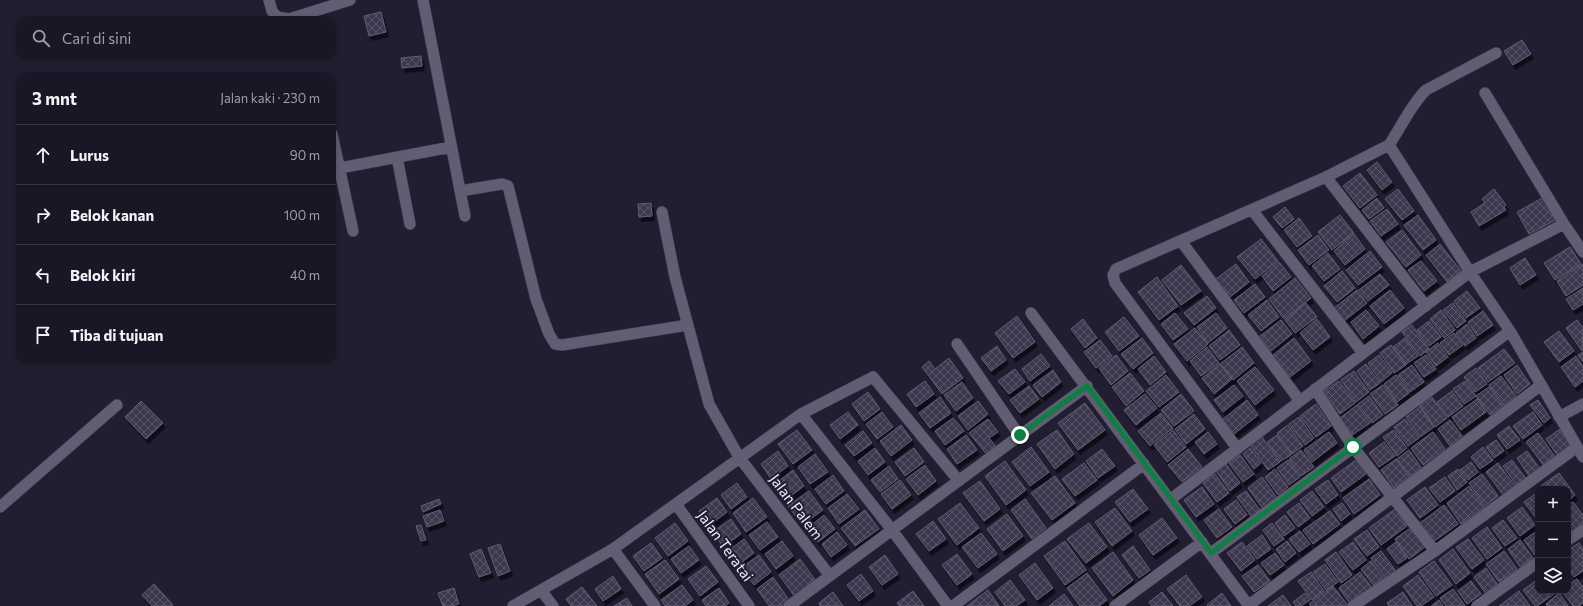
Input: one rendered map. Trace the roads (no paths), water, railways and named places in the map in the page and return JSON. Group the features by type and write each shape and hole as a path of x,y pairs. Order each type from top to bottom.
{"street":[{"path":"269,0 272,11 276,16"},
{"path":"299,16 350,0"},
{"path":"423,0 465,216"},
{"path":"1237,448 1115,283 1113,276 1116,269 1181,242 1326,177 1389,145 1400,129 1407,114 1426,90 1496,53"},
{"path":"1485,93 1564,224 1583,252"},
{"path":"1353,606 1580,452 1510,330 1470,272 1389,145"},
{"path":"340,168 451,147"},
{"path":"336,151 353,231"},
{"path":"397,157 410,224"},
{"path":"1326,177 1426,306"},
{"path":"460,191 502,184 508,186 536,299 549,334 555,344 562,346 688,325"},
{"path":"1252,210 1363,353"},
{"name":"Jalan Palem","path":"662,212 675,277 709,404 739,457 830,576"},
{"path":"1171,499 1470,272 1564,224"},
{"path":"1181,242 1300,401"},
{"path":"1031,313 1087,386 1249,605 1541,385"},
{"path":"1211,553 1510,330"},
{"path":"957,344 1020,435"},
{"path":"513,606 614,549 739,457 801,414 873,377 959,481"},
{"path":"790,606 1087,386"},
{"path":"1315,389 1353,447 1435,551"},
{"path":"1559,417 1583,404"},
{"path":"0,507 117,405"},
{"path":"801,414 892,530 948,606"},
{"path":"953,606 1144,464"},
{"name":"Jalan Teratai","path":"676,504 750,606"},
{"path":"1571,538 1583,530"},
{"path":"1115,606 1202,542"},
{"path":"614,549 655,606"},
{"path":"1477,606 1535,564"},
{"path":"541,590 553,606"}]}
